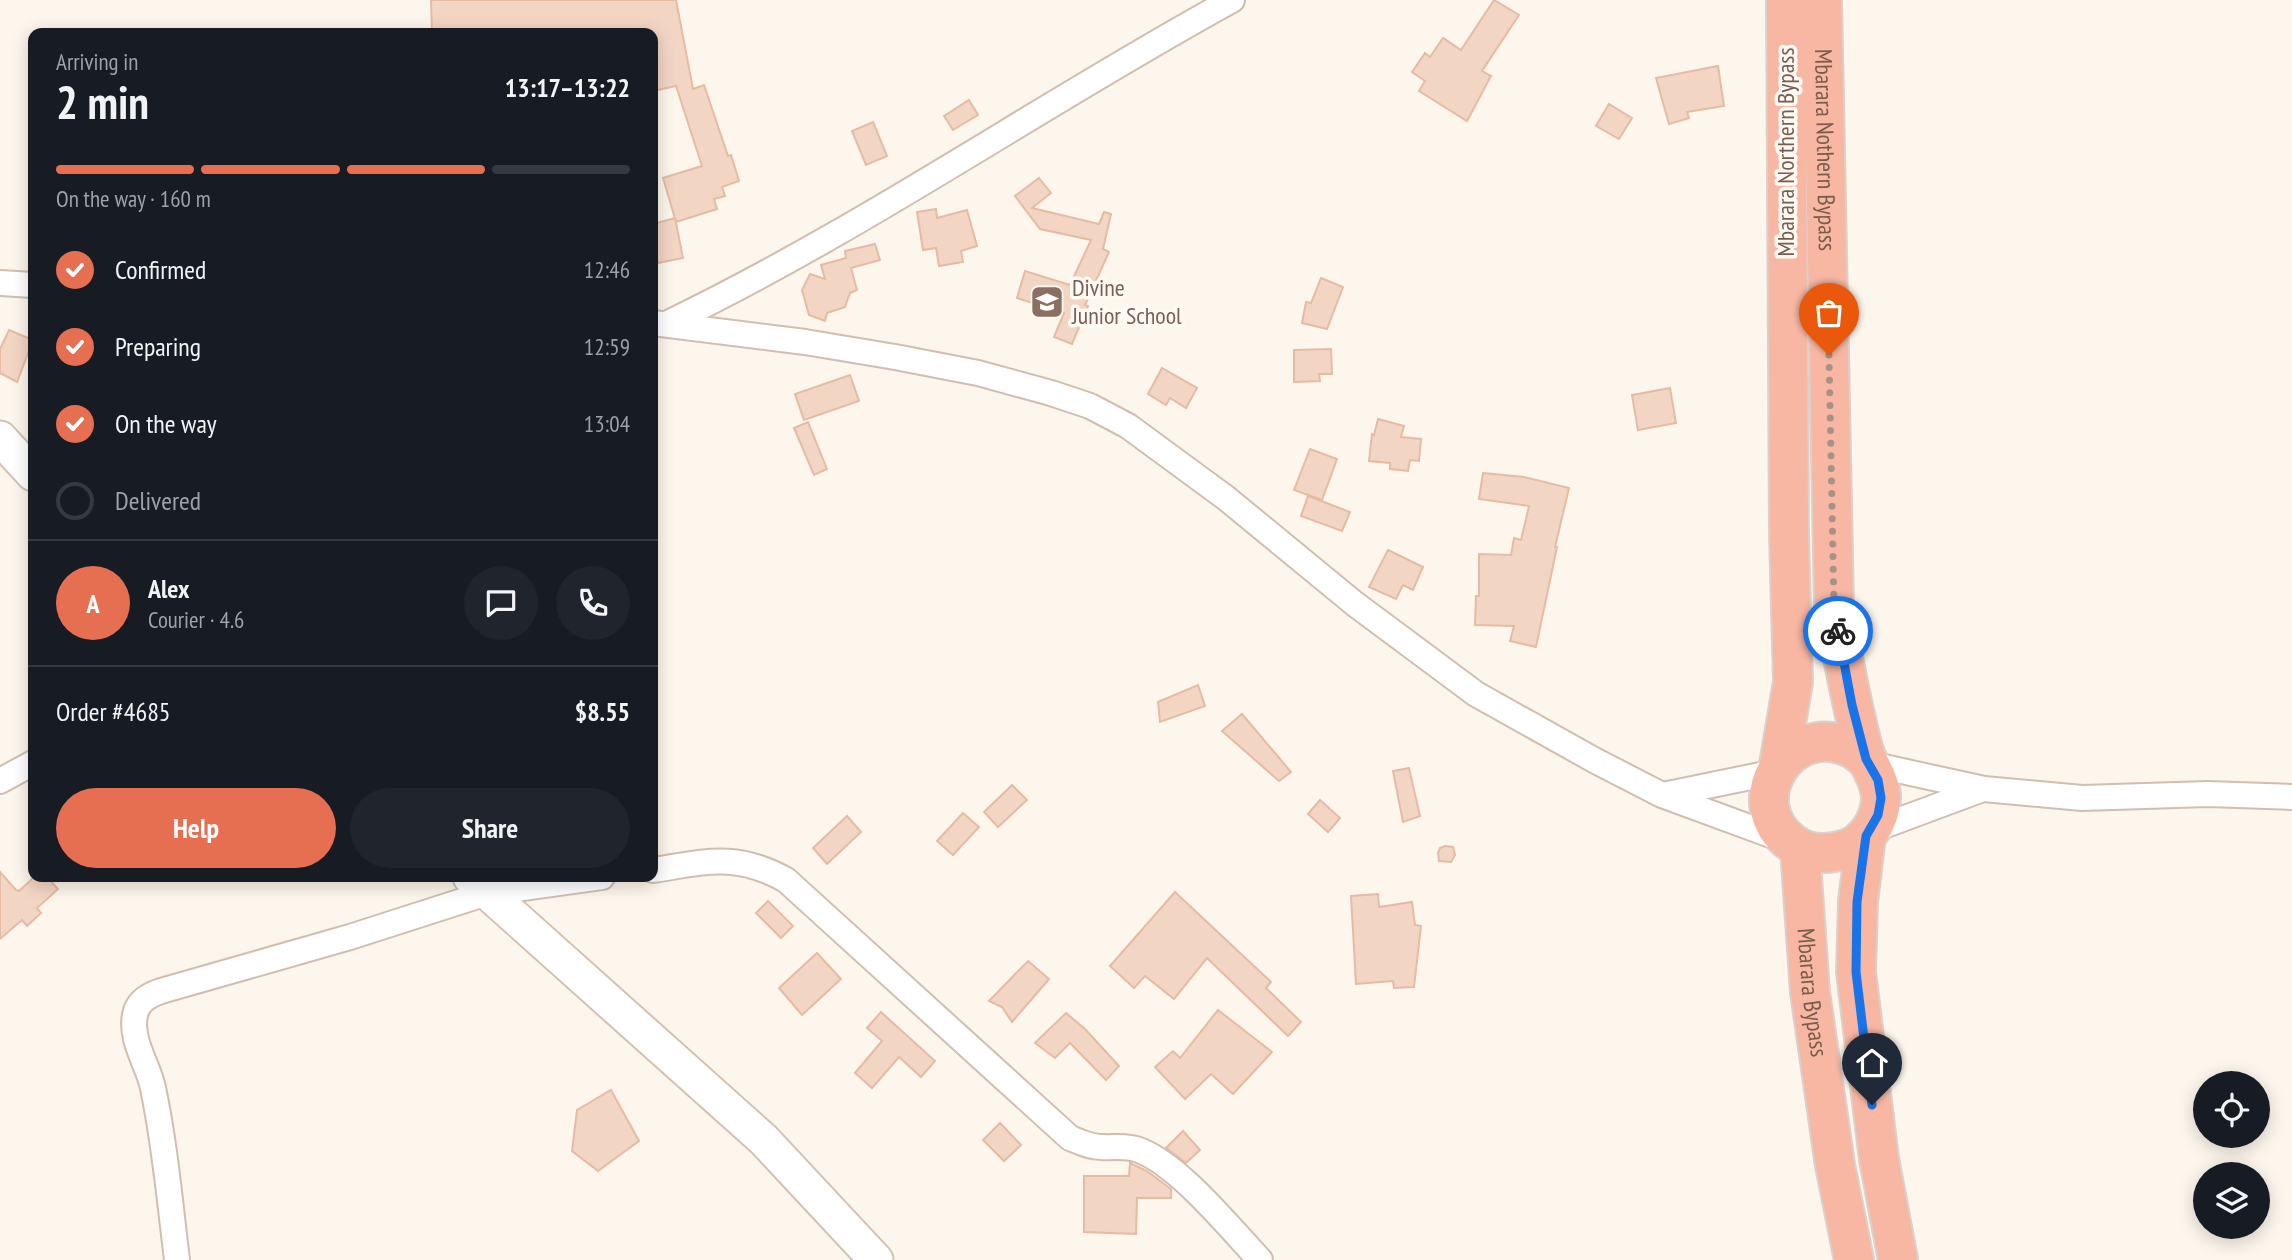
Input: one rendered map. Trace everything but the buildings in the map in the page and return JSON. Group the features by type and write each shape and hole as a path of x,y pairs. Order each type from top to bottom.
{"highway":[{"name":"Mbarara Northern Bypass","path":"1777,769 1793,682 1788,520 1786,0"},
{"name":"Mbarara Nothern Bypass","path":"1822,0 1834,607 1852,705 1868,762"},
{"path":"1831,742 1850,747 1868,762 1878,780 1881,798 1878,815 1868,834 1846,850 1823,854 1795,846 1779,831 1772,818 1770,787 1777,769 1793,751 1812,743 1831,742"},
{"name":"Mbarara Bypass","path":"1868,834 1857,902 1856,972 1879,1159 1898,1260"},
{"name":"Mbarara Bypass","path":"1795,846 1810,992 1835,1165 1854,1260"}],"main road":[{"path":"0,438 28,469"},
{"path":"479,885 764,1140 876,1260"}],"street":[{"path":"659,324 747,285 1159,40 1232,0"},
{"path":"0,283 28,285"},
{"path":"659,324 805,342 978,373 1090,406 1128,426 1226,498 1355,604 1476,694 1662,795 1795,846"},
{"path":"1868,762 1984,789 2082,798 2208,794 2292,797"},
{"path":"0,781 28,765"},
{"path":"1662,795 1777,769"},
{"path":"1868,834 1984,789"},
{"path":"658,869 722,860 767,870 786,880 1070,1138 1099,1147 1140,1150 1191,1187 1260,1260"},
{"path":"177,1260 153,1084 135,1031 134,1016 141,1003 161,991 350,937 479,885 525,882"}],"way so far":[{"path":"1829,355 1834,607 1838,631"}],"place":[{"name":"Divine Junior School","path":"1047,302"}],"route":[{"path":"1838,631 1852,705 1866,759 1878,780 1881,798 1878,815 1866,836 1857,902 1856,972 1872,1105"}]}
